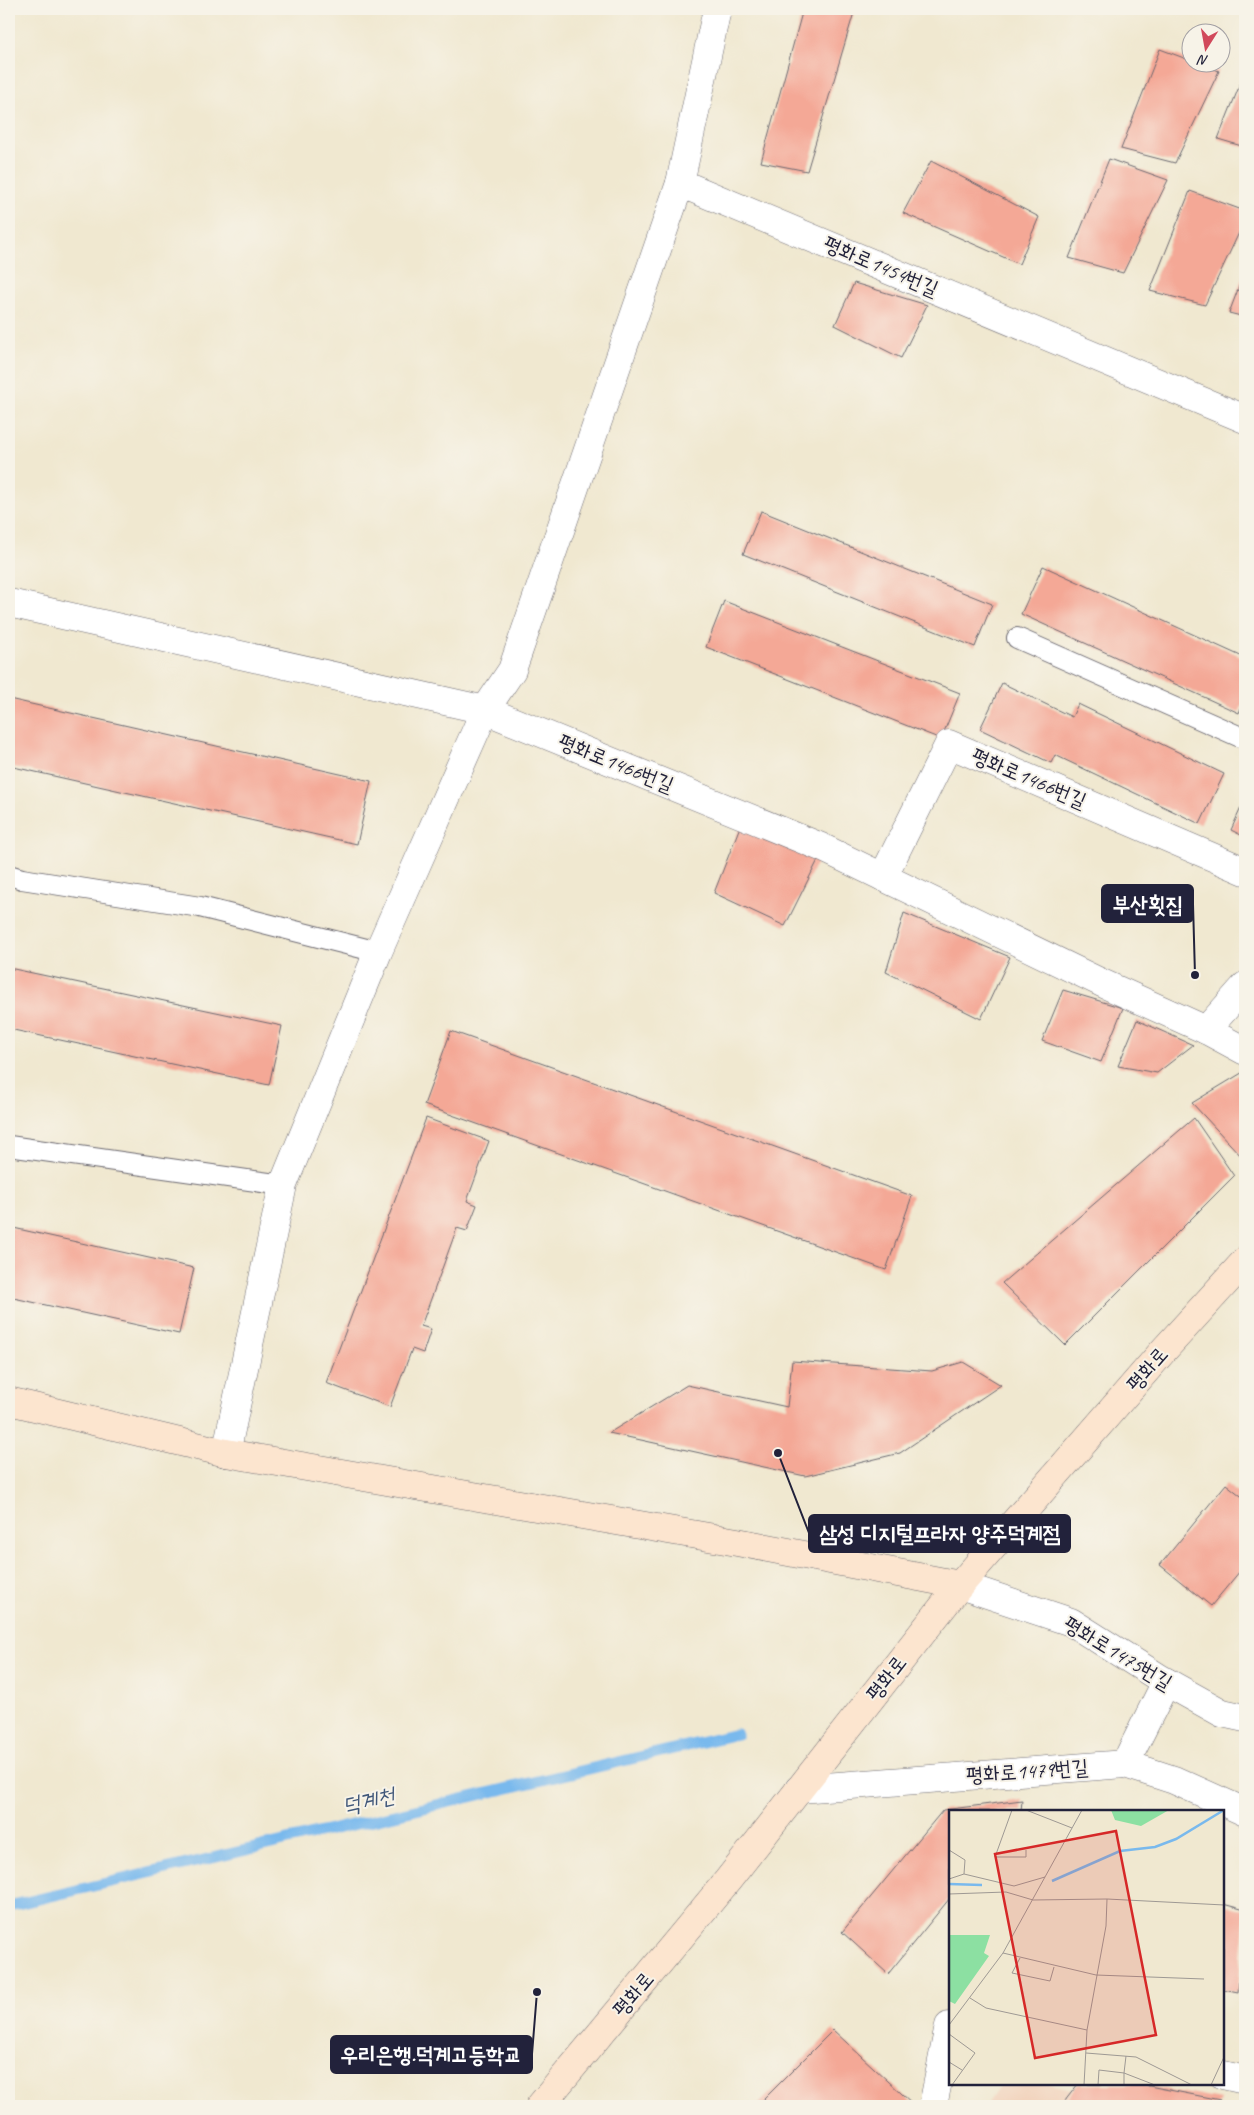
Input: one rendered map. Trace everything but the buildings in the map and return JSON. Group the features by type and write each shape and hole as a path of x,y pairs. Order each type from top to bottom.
{"main road":[{"name":"평화로","path":"540,2106 728,1880 960,1585 1163,1351 1245,1261"},
{"path":"9,1401 226,1453 737,1542 960,1585"}],"street":[{"path":"226,1453 283,1185 378,952 486,710 512,670 680,183 717,9"},
{"name":"평화로1454번길","path":"680,183 1245,419"},
{"name":"평화로1466번길","path":"9,603 486,710 821,847 1102,984 1206,1030 1245,1051"},
{"name":"평화로1466번길","path":"883,877 949,744 1245,871"},
{"path":"1206,1030 1245,986"},
{"name":"평화로1475번길","path":"960,1585 1071,1622 1166,1682 1222,1713 1245,1718"},
{"path":"1125,1764 1166,1682"},
{"name":"평화로1479번길","path":"799,1789 1125,1764 1174,1780 1245,1812"},
{"path":"934,2101 949,2026"},
{"path":"1224,2075 1245,2080"}],"lane":[{"path":"1017,638 1245,739"},
{"path":"9,875 22,879 200,907 378,952"},
{"path":"9,1146 283,1185"}],"shaded area":[{"path":"1000,2085 1054,2085 1148,2106 986,2106"}],"waterway":[{"name":"덕계천","path":"9,1906 737,1734"}],"place":[{"name":"부산횟집","path":"1195,975"},
{"name":"삼성 디지털프라자 양주덕계점","path":"778,1453"},
{"name":"우리은행.덕계고등학교","path":"537,1992"}]}
